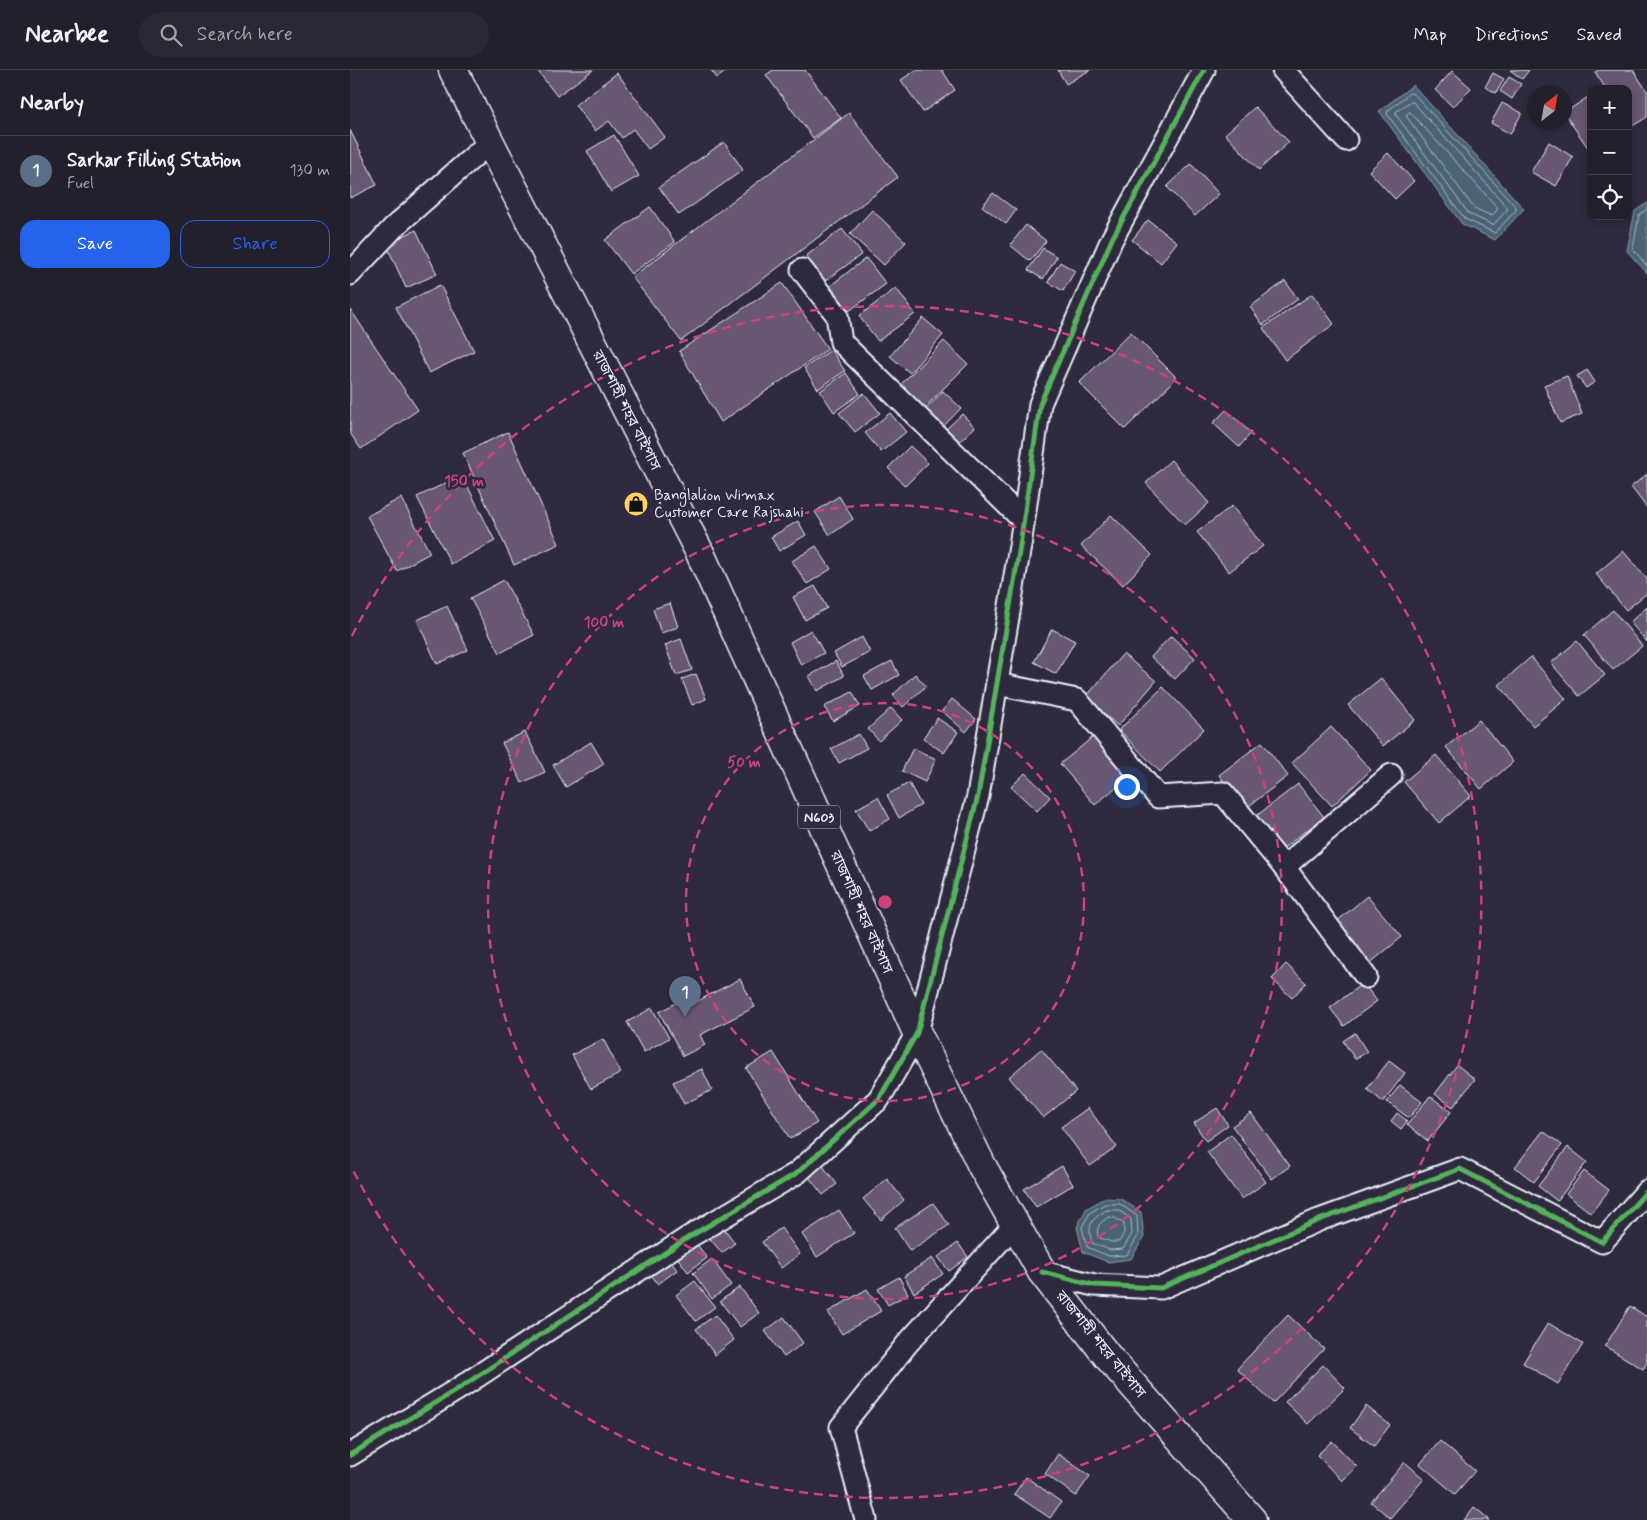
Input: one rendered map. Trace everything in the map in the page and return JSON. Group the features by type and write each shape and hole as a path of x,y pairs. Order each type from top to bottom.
{"highway":[{"name":"রাজশাহী শহর বাইপাস","path":"453,70 700,553 917,1033 982,1166 1042,1272 1108,1357 1252,1520"}],"street":[{"path":"350,1455 458,1389 688,1237 797,1173 879,1099 917,1033 978,796 1040,404 1112,240 1204,70"},
{"path":"1283,70 1346,140"},
{"path":"350,274 394,227 490,142"},
{"path":"802,270 837,315 841,342 1023,520"},
{"path":"997,684 1077,700 1158,797 1223,793 1284,867 1366,977"},
{"path":"1284,867 1391,775"},
{"path":"1042,1272 1094,1285 1162,1288 1319,1220 1460,1169 1602,1242 1647,1191"},
{"path":"866,1520 841,1427 907,1344 1015,1224"}],"water":[{"path":"1413,85 1524,209 1495,240 1462,224 1379,111"},
{"path":"1647,203 1647,273 1627,251 1635,211"},
{"path":"1104,1198 1121,1199 1141,1212 1144,1237 1131,1259 1108,1262 1083,1252 1077,1227 1086,1209"}],"building":[{"path":"537,70 593,70 557,96"},
{"path":"711,70 728,70 717,78"},
{"path":"773,70 805,70 841,118 813,138 766,75"},
{"path":"916,70 942,70 955,90 923,112 901,80"},
{"path":"1058,70 1090,70 1066,84"},
{"path":"1510,70 1529,70 1522,79"},
{"path":"1599,70 1633,70 1647,91 1647,117 1632,126 1632,85 1603,85 1595,72"},
{"path":"1452,71 1471,88 1453,107 1435,90"},
{"path":"617,73 665,137 648,149 633,129 622,138 609,121 595,131 575,105"},
{"path":"1493,73 1504,79 1496,93 1485,87"},
{"path":"1509,77 1521,84 1512,99 1500,91"},
{"path":"1587,98 1587,146 1572,125 1572,108"},
{"path":"1502,103 1522,113 1510,134 1491,123"},
{"path":"1255,107 1289,142 1259,170 1225,134"},
{"path":"849,113 898,177 681,341 632,277"},
{"path":"350,130 377,185 350,198"},
{"path":"614,135 639,176 611,192 587,151"},
{"path":"724,142 743,170 679,215 659,187"},
{"path":"1549,142 1573,157 1556,186 1531,172"},
{"path":"1388,153 1414,181 1395,199 1369,171"},
{"path":"1191,164 1219,194 1195,216 1167,187"},
{"path":"993,193 1016,210 1006,224 982,206"},
{"path":"650,207 675,242 631,274 605,240"},
{"path":"872,210 906,242 884,265 850,234"},
{"path":"1148,220 1177,242 1161,263 1132,240"},
{"path":"1026,225 1046,241 1030,261 1010,245"},
{"path":"842,229 862,254 825,281 806,256"},
{"path":"416,230 437,274 406,288 386,244"},
{"path":"1043,248 1057,257 1043,279 1028,270"},
{"path":"866,258 886,284 849,311 830,286"},
{"path":"1060,262 1075,271 1063,291 1048,282"},
{"path":"1285,281 1298,299 1263,325 1250,307"},
{"path":"782,283 828,349 721,422 679,351"},
{"path":"440,285 474,351 429,373 396,307"},
{"path":"896,288 915,314 878,341 859,316"},
{"path":"1312,294 1334,324 1285,360 1263,328"},
{"path":"350,309 418,410 361,449 350,433"},
{"path":"923,318 943,335 910,373 890,356"},
{"path":"1131,332 1177,378 1125,429 1079,383"},
{"path":"944,341 968,364 923,409 900,385"},
{"path":"831,350 845,371 818,389 804,368"},
{"path":"1587,370 1595,382 1586,388 1577,376"},
{"path":"846,373 860,394 834,412 820,391"},
{"path":"1567,376 1582,414 1560,423 1544,385"},
{"path":"943,391 961,408 939,431 921,414"},
{"path":"864,393 880,413 855,432 839,413"},
{"path":"1226,410 1251,433 1239,447 1213,423"},
{"path":"890,413 906,432 881,452 865,433"},
{"path":"962,414 975,427 954,447 941,434"},
{"path":"508,432 559,544 514,565 463,453"},
{"path":"910,446 928,463 905,486 888,468"},
{"path":"1171,460 1209,503 1185,525 1146,483"},
{"path":"1647,474 1647,508 1631,487"},
{"path":"462,475 495,541 451,564 417,497"},
{"path":"839,496 853,519 830,535 815,512"},
{"path":"401,498 430,553 397,571 367,516"},
{"path":"1232,506 1263,546 1229,572 1197,532"},
{"path":"1111,515 1152,555 1123,585 1081,546"},
{"path":"798,521 806,535 779,551 771,537"},
{"path":"816,546 831,569 807,584 792,561"},
{"path":"1623,551 1647,579 1647,593 1626,610 1596,574"},
{"path":"504,580 534,635 500,653 470,598"},
{"path":"815,586 827,608 805,620 793,597"},
{"path":"670,603 678,627 661,633 653,609"},
{"path":"447,606 468,650 437,664 417,620"},
{"path":"1647,607 1647,642 1630,622"},
{"path":"1613,610 1642,646 1613,670 1584,635"},
{"path":"1052,629 1075,641 1056,674 1034,662"},
{"path":"811,630 824,653 801,665 790,642"},
{"path":"1171,636 1195,658 1175,679 1151,657"},
{"path":"862,637 870,652 842,667 834,653"},
{"path":"681,639 692,670 676,675 665,645"},
{"path":"1577,641 1605,675 1579,696 1551,663"},
{"path":"1123,654 1156,681 1118,726 1085,698"},
{"path":"1531,657 1566,699 1533,726 1499,685"},
{"path":"836,661 844,676 817,691 809,676"},
{"path":"892,661 899,675 872,690 864,676"},
{"path":"696,674 706,699 692,705 682,679"},
{"path":"915,674 926,686 903,707 893,695"},
{"path":"1381,678 1415,720 1383,746 1348,705"},
{"path":"1163,687 1204,729 1160,772 1119,730"},
{"path":"852,692 860,706 833,721 824,707"},
{"path":"952,699 976,719 966,732 942,711"},
{"path":"891,708 902,720 879,741 868,729"},
{"path":"937,718 958,732 944,753 923,738"},
{"path":"1479,720 1513,762 1481,789 1446,747"},
{"path":"1331,727 1371,770 1332,806 1292,763"},
{"path":"525,732 545,772 522,783 502,743"},
{"path":"859,734 867,748 839,763 831,749"},
{"path":"1093,737 1127,778 1095,805 1060,764"},
{"path":"591,742 604,764 566,787 553,765"},
{"path":"1262,742 1288,776 1245,809 1219,775"},
{"path":"913,748 936,759 925,782 902,771"},
{"path":"1436,755 1471,796 1439,823 1404,782"},
{"path":"1025,773 1050,797 1037,811 1011,787"},
{"path":"909,783 921,805 899,818 887,795"},
{"path":"1298,784 1324,817 1281,850 1255,817"},
{"path":"878,797 890,819 869,831 856,809"},
{"path":"1367,896 1402,937 1369,964 1335,923"},
{"path":"1286,964 1306,983 1292,998 1272,979"},
{"path":"740,979 755,1007 700,1035 705,1045 683,1056 659,1012 683,999 686,1007"},
{"path":"1363,983 1377,1001 1344,1026 1330,1008"},
{"path":"652,1008 669,1038 644,1052 627,1022"},
{"path":"1355,1033 1367,1052 1355,1059 1343,1041"},
{"path":"603,1039 621,1073 591,1089 572,1055"},
{"path":"1041,1049 1076,1091 1043,1118 1009,1077"},
{"path":"773,1052 817,1123 790,1139 746,1068"},
{"path":"1389,1061 1405,1073 1383,1102 1367,1089"},
{"path":"1457,1065 1475,1079 1453,1107 1435,1094"},
{"path":"702,1069 712,1090 684,1104 673,1082"},
{"path":"1400,1085 1422,1102 1409,1118 1387,1102"},
{"path":"1430,1096 1451,1112 1428,1141 1407,1125"},
{"path":"1088,1108 1117,1147 1090,1166 1061,1127"},
{"path":"1217,1108 1228,1125 1206,1141 1194,1123"},
{"path":"1251,1113 1290,1166 1272,1179 1232,1126"},
{"path":"1397,1113 1407,1121 1401,1129 1391,1121"},
{"path":"1543,1131 1562,1145 1534,1182 1515,1167"},
{"path":"1231,1134 1266,1182 1242,1199 1207,1152"},
{"path":"1568,1147 1587,1162 1557,1201 1538,1186"},
{"path":"822,1165 837,1184 823,1195 808,1176"},
{"path":"1062,1166 1073,1185 1036,1207 1024,1189"},
{"path":"1584,1171 1609,1190 1591,1213 1566,1194"},
{"path":"887,1179 904,1200 881,1220 863,1199"},
{"path":"933,1203 949,1225 910,1251 895,1228"},
{"path":"839,1210 854,1233 817,1257 802,1234"},
{"path":"720,1223 735,1243 722,1253 706,1234"},
{"path":"781,1228 800,1254 781,1268 762,1242"},
{"path":"688,1232 707,1258 688,1272 669,1246"},
{"path":"958,1243 968,1257 949,1271 938,1257"},
{"path":"658,1244 677,1270 658,1284 639,1258"},
{"path":"932,1258 943,1274 914,1293 904,1276"},
{"path":"712,1259 731,1285 712,1299 693,1273"},
{"path":"899,1277 908,1294 888,1305 878,1289"},
{"path":"695,1281 715,1307 696,1321 676,1295"},
{"path":"740,1287 759,1313 740,1327 720,1301"},
{"path":"867,1289 881,1311 842,1334 828,1312"},
{"path":"1630,1306 1647,1317 1647,1363 1643,1369 1605,1346"},
{"path":"715,1315 734,1340 715,1355 696,1329"},
{"path":"1288,1315 1324,1349 1273,1403 1237,1369"},
{"path":"784,1317 803,1343 784,1357 765,1331"},
{"path":"1548,1323 1583,1344 1558,1384 1523,1363"},
{"path":"1323,1365 1345,1388 1308,1424 1285,1402"},
{"path":"1366,1406 1390,1425 1374,1446 1350,1428"},
{"path":"1332,1441 1357,1467 1342,1481 1317,1455"},
{"path":"1440,1441 1475,1471 1455,1494 1420,1464"},
{"path":"1058,1454 1090,1476 1076,1496 1045,1474"},
{"path":"1405,1462 1424,1479 1390,1518 1371,1502"},
{"path":"1026,1477 1061,1502 1050,1518 1014,1494"},
{"path":"1474,1507 1490,1520 1464,1520"}],"cycle path":[{"path":"350,1455 458,1389 689,1237 797,1173 879,1099 917,1033 978,796 1020,546 1040,404 1112,239 1204,70"},
{"path":"1042,1272 1094,1285 1161,1288 1319,1220 1460,1169 1602,1242 1647,1191"}],"place":[{"name":"Banglalion Wimax Customer Care Rajshahi","path":"636,504"},
{"name":"Sarkar Filling Station","path":"685,1017"}]}
